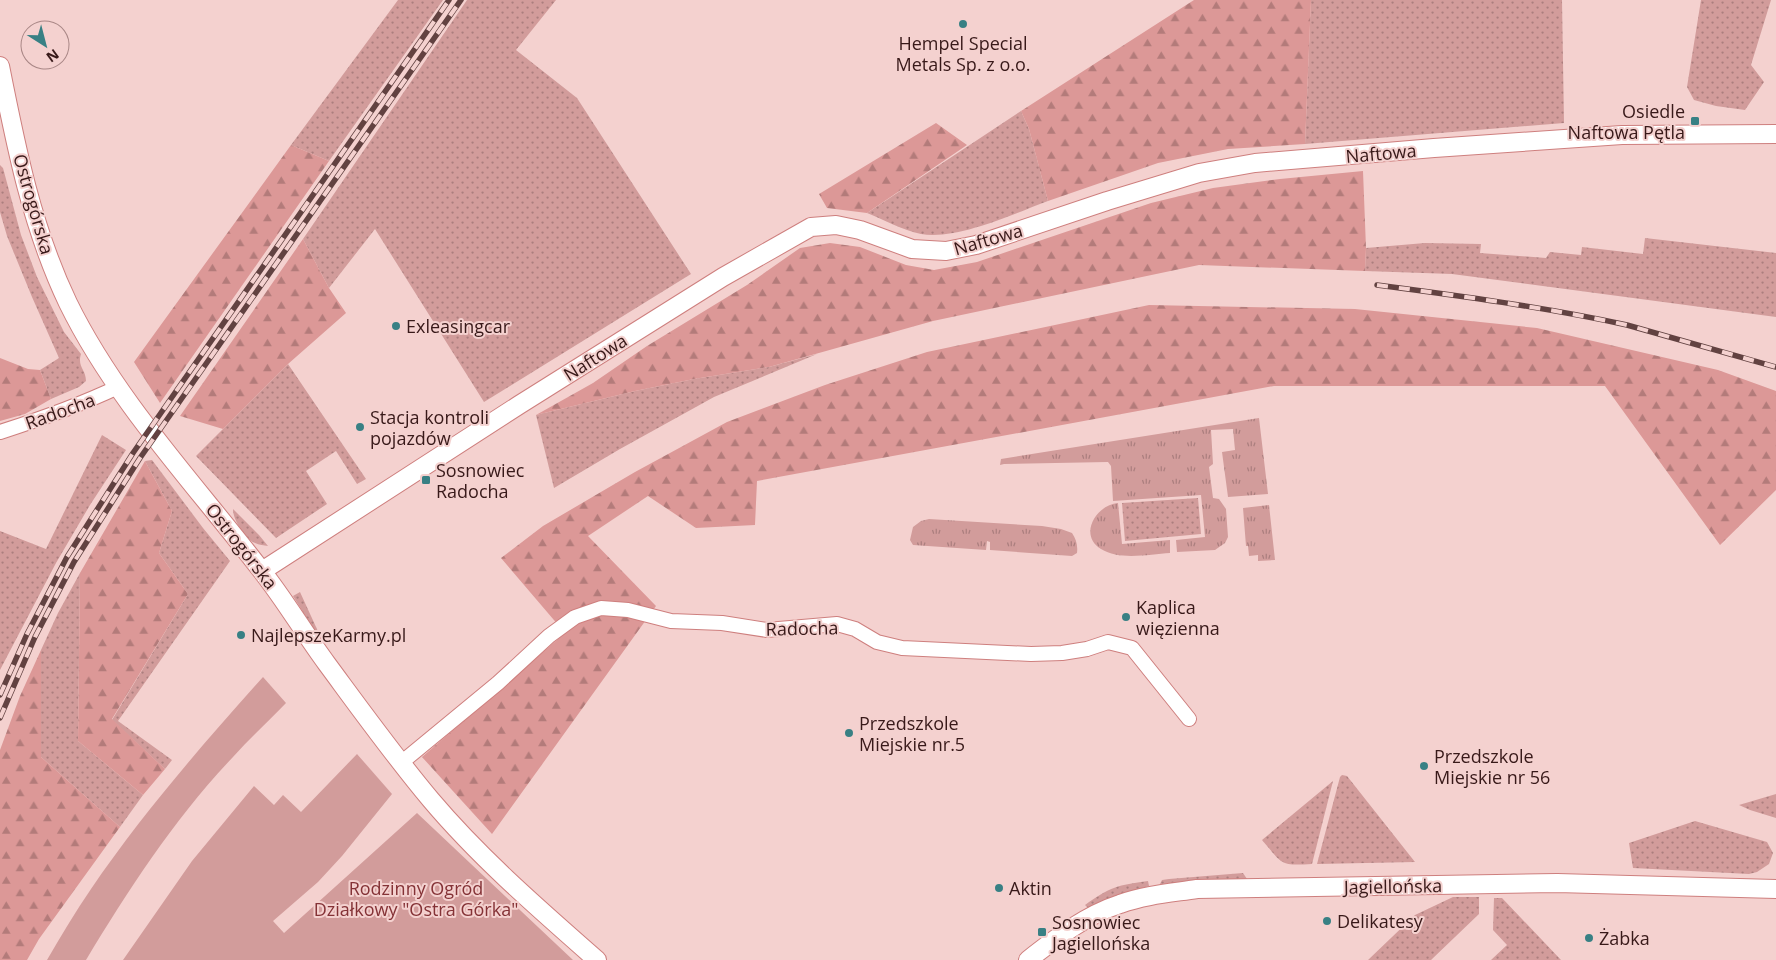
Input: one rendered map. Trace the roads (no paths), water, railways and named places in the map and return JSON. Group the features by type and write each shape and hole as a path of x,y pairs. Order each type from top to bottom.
{"street":[{"name":"Ostrogórska","path":"0,66 22,172 42,240 68,303 94,350 118,387 161,445 262,570 327,664 435,805 481,853 597,960"},
{"name":"Naftowa","path":"262,570 723,276 811,227 836,226 860,230 912,249 946,251 976,245 1107,201 1199,173 1255,164 1434,148 1622,135 1776,134"},
{"name":"Radocha","path":"0,432 40,420 118,387"},
{"name":"Radocha","path":"401,763 498,682 549,636 574,617 601,608 628,610 671,621 722,623 767,630 837,624 855,629 877,642 902,648 1031,654 1070,652 1108,642 1132,648 1189,719"},
{"name":"Jagiellońska","path":"1028,960 1077,925 1094,915 1120,904 1156,895 1197,889 1557,883 1776,889"}],"railway":[{"path":"0,695 27,634 67,557 133,453 449,0"},
{"path":"0,718 35,637 74,562 140,458 461,0"},
{"path":"1377,285 1502,302 1627,325 1776,367"}],"place":[{"name":"Hempel Special Metals Sp. z o.o.","path":"963,24"},
{"name":"Osiedle Naftowa Pętla","path":"1695,121"},
{"name":"Exleasingcar","path":"396,326"},
{"name":"Stacja kontroli pojazdów","path":"360,427"},
{"name":"Sosnowiec Radocha","path":"426,480"},
{"name":"Kaplica więzienna","path":"1126,617"},
{"name":"NajlepszeKarmy.pl","path":"241,635"},
{"name":"Przedszkole Miejskie nr.5","path":"849,733"},
{"name":"Przedszkole Miejskie nr 56","path":"1424,766"},
{"name":"Aktin","path":"999,888"},
{"name":"Delikatesy","path":"1327,921"},
{"name":"Sosnowiec Jagiellońska","path":"1042,932"},
{"name":"Żabka","path":"1589,938"}],"park label":[{"name":"Rodzinny Ogród Działkowy \"Ostra Górka\"","path":"416,898"}]}
